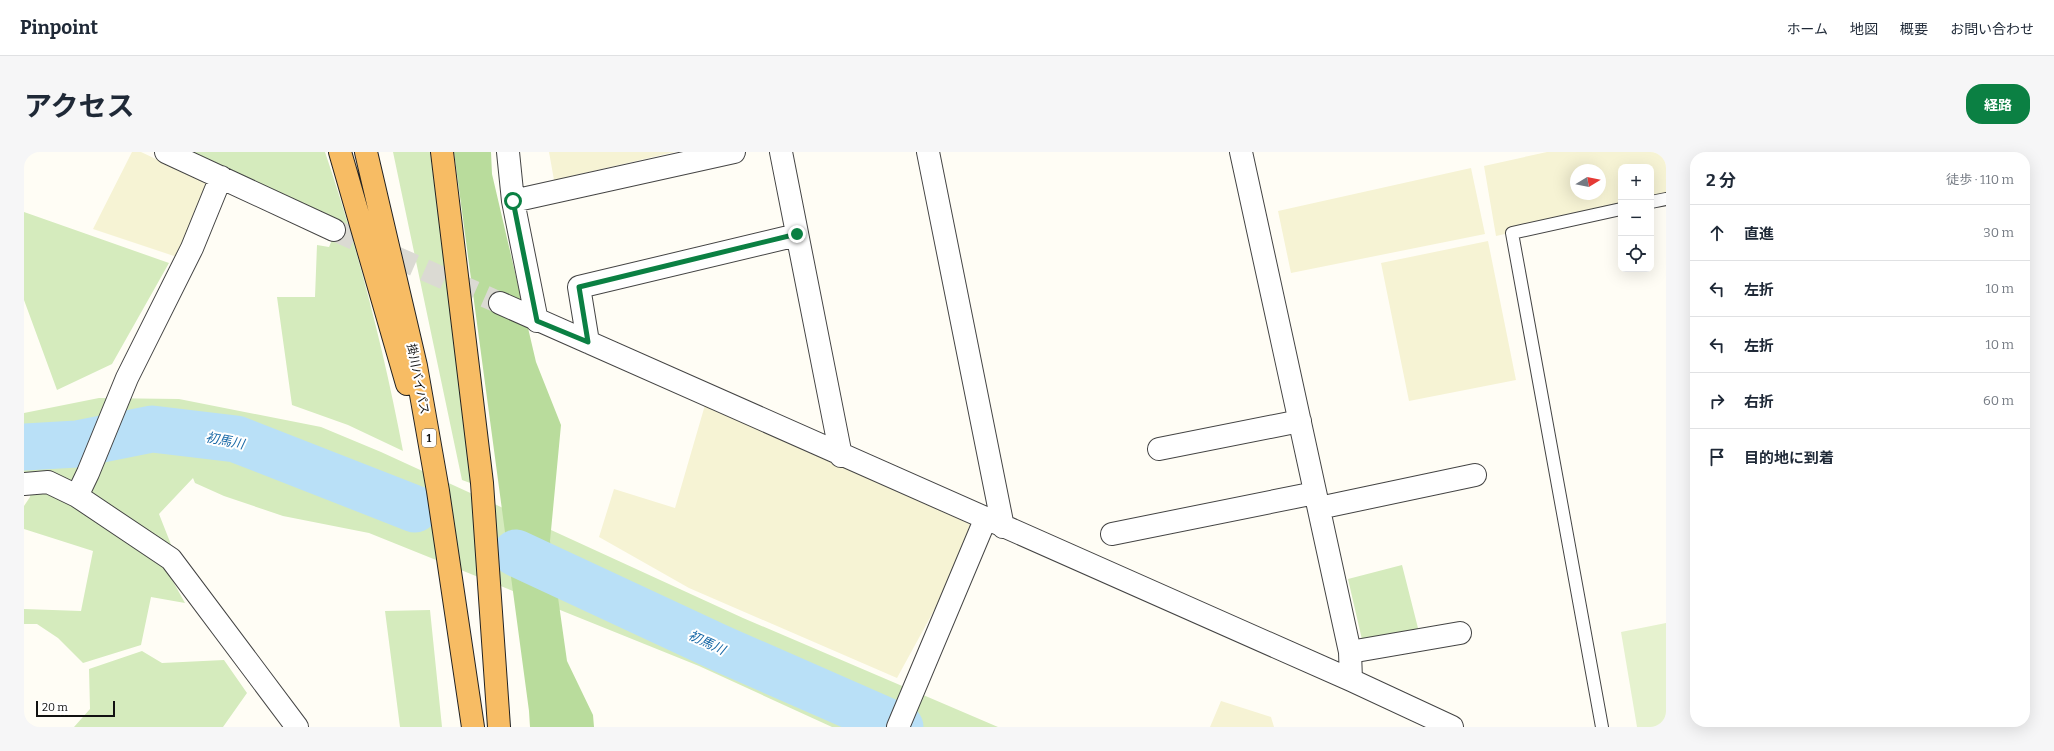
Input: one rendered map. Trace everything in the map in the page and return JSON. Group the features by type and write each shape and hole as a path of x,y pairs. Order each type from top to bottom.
{"highway":[{"path":"340,152 438,491"},
{"name":"掛川バイパス","path":"366,152 416,366 438,491 473,727"},
{"path":"442,152 482,483 499,727"}],"street":[{"path":"166,152 221,176 334,230"},
{"path":"508,152 513,201 537,321"},
{"path":"513,201 734,152"},
{"path":"780,152 841,456"},
{"path":"898,727 912,693 994,524 928,152"},
{"path":"1241,152 1350,652 1351,680"},
{"path":"82,487 127,378 192,248 221,176"},
{"path":"588,342 579,287 797,234"},
{"path":"500,303 537,321 588,342 994,524 1351,680 1452,727"},
{"path":"1159,449 1300,421"},
{"path":"1112,534 1475,475"},
{"path":"26,488 48,482 82,487 171,559 297,727"},
{"path":"1350,652 1460,633"}],"lane":[{"path":"1654,201 1666,199"},
{"path":"1602,727 1512,233 1618,210"}],"shaded area":[{"path":"132,152 141,152 207,183 177,257 93,229"},
{"path":"549,152 675,152 554,180"},
{"path":"1547,152 1666,152 1666,198 1654,200 1654,164 1618,164 1618,209 1496,236 1484,166"},
{"path":"1471,168 1485,234 1291,273 1278,211"},
{"path":"1488,241 1516,380 1409,401 1381,263"},
{"path":"705,405 979,528 897,678 689,588 599,537 614,489 675,508"},
{"path":"1221,701 1271,717 1274,727 1210,727"}],"green space":[{"path":"176,152 325,152 348,225 379,338 403,451 348,425 292,405 277,297 315,297 317,245 329,247 338,226"},
{"path":"393,152 430,152 473,484 462,480"},
{"path":"454,152 491,152 492,174 536,362 561,425 550,541 567,661 593,715 594,727 530,727"},
{"path":"24,212 169,263 112,364 57,390 24,300"},
{"path":"99,398 179,399 321,427 381,452 743,618 998,727 832,727 699,666 369,533 283,516 224,496 195,483 193,478 159,514 183,575 165,567 185,603 151,597 141,645 83,663 58,638 37,624 24,624 24,609 81,611 93,551 24,529 24,506 30,497 31,488 24,496 24,413"},
{"path":"1402,565 1419,632 1363,644 1348,579"},
{"path":"430,610 442,727 400,727 385,611"},
{"path":"1666,623 1666,727 1637,727 1621,632"},
{"path":"142,651 162,663 224,660 247,693 223,727 74,727 90,709 89,669"}],"waterway":[{"name":"初馬川","path":"24,447 77,444 152,429 236,439 415,509"},
{"name":"初馬川","path":"516,553 722,649 900,727"}],"tunnel":[{"path":"334,230 500,303"}],"route":[{"path":"513,201 537,321 588,342 579,287 797,234"}]}
